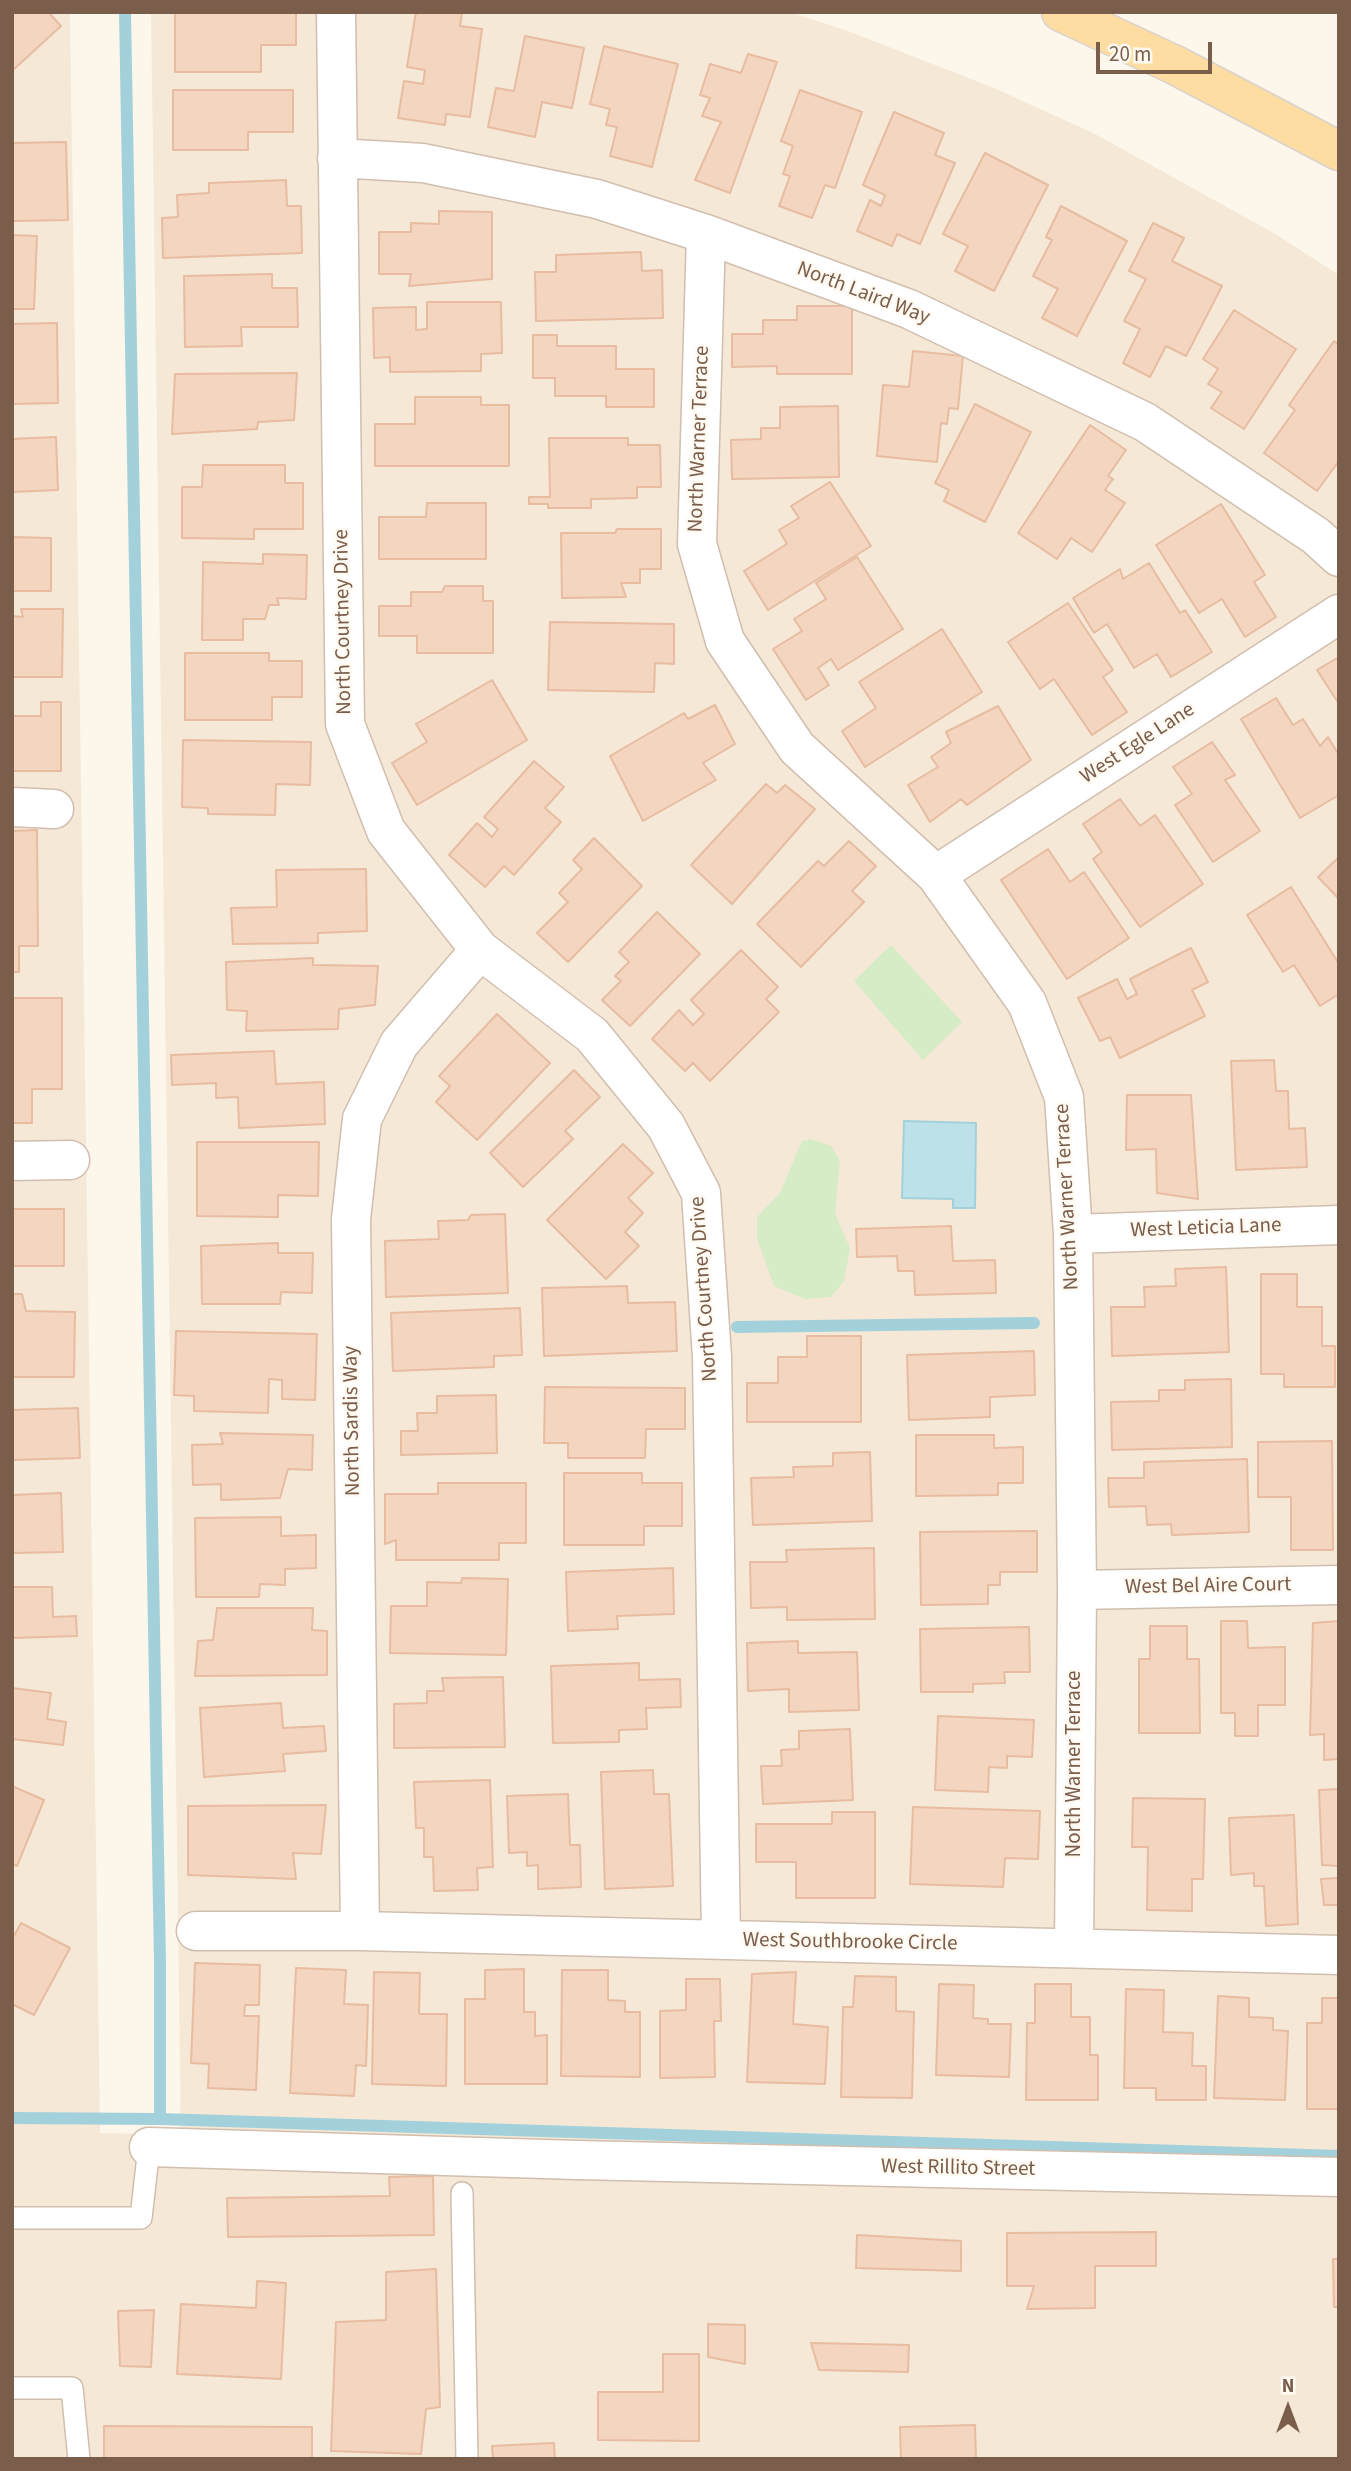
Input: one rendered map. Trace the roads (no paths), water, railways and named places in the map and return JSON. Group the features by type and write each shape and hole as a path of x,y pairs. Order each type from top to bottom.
{"main road":[{"path":"1061,12 1175,65 1339,151"}],"street":[{"name":"North Courtney Drive","path":"336,12 345,724 386,831 480,950 592,1035 666,1126 701,1193 712,1357 721,1940"},
{"name":"North Laird Way","path":"337,158 423,163 597,198 706,234 909,309 1145,422 1316,536 1339,557"},
{"name":"North Warner Terrace","path":"706,234 696,544 725,641 797,748 936,875 1027,1003 1064,1097 1073,1234 1077,1590 1074,1948"},
{"name":"West Egle Lane","path":"936,875 1339,614"},
{"path":"12,807 54,809"},
{"name":"North Sardis Way","path":"360,1931 351,1219 362,1119 399,1044 480,950"},
{"path":"12,1161 70,1160"},
{"name":"West Leticia Lane","path":"1073,1234 1339,1225"},
{"name":"West Bel Aire Court","path":"1077,1590 1339,1585"},
{"name":"West Southbrooke Circle","path":"196,1931 360,1931 1339,1955"},
{"name":"West Rillito Street","path":"149,2147 577,2160 1339,2177"}],"lane":[{"path":"12,2218 141,2218 149,2147"},
{"path":"462,2193 467,2459"},
{"path":"12,2388 72,2388 79,2459"}],"water":[{"path":"904,1121 976,1123 975,1208 953,1208 953,1199 902,1198"}],"waterway":[{"path":"125,12 160,1962 160,2119"},
{"path":"737,1327 1034,1323"},
{"path":"12,2118 160,2119 1339,2156"}]}
